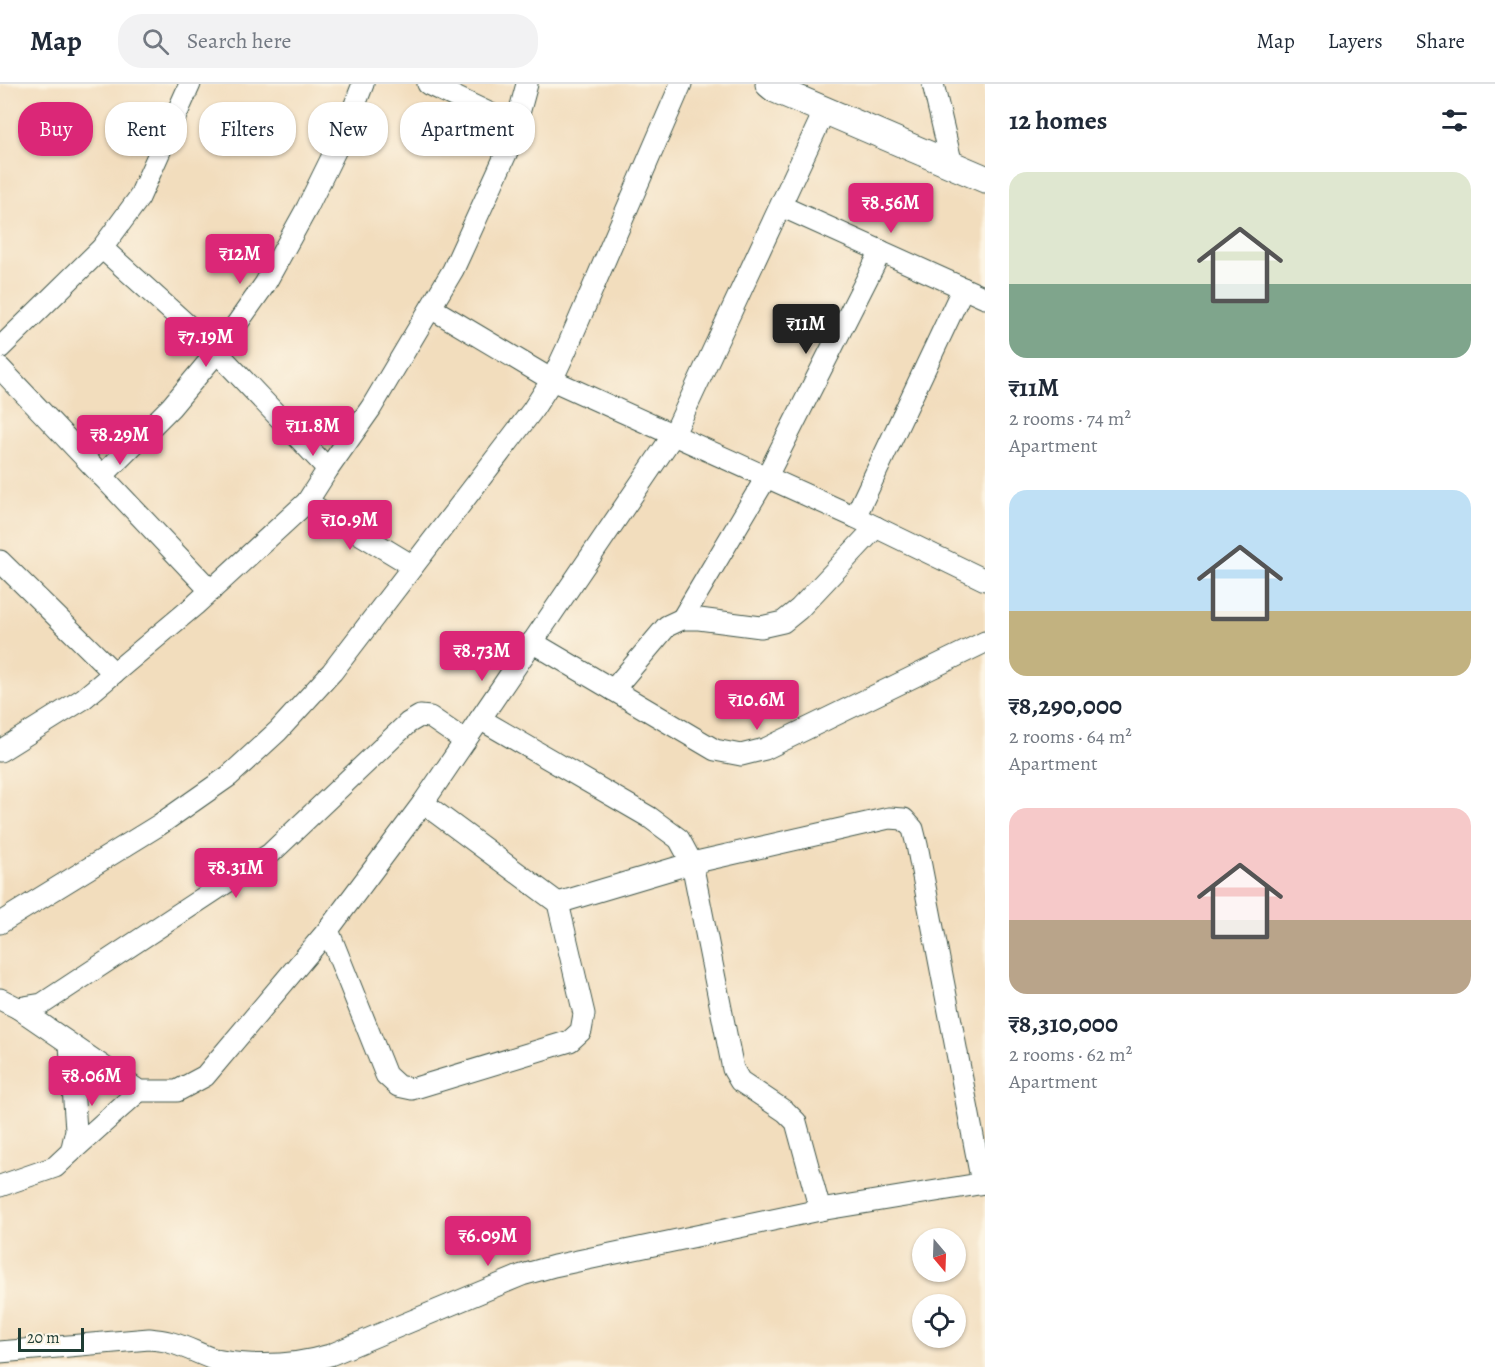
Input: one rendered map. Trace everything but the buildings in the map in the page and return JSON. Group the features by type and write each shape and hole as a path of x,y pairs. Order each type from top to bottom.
{"street":[{"path":"0,348 102,248 138,198 190,84"},
{"path":"102,476 171,407 217,352 265,284 307,208 344,133 363,84"},
{"path":"428,84 466,102"},
{"path":"522,102 527,84"},
{"path":"0,923 159,825 229,776 278,731 332,672 532,411 552,380 681,84"},
{"path":"769,84 775,89 985,179"},
{"path":"933,84 952,165"},
{"path":"9,1004 139,1091 177,1091 205,1076 328,930 423,803 674,434 825,110"},
{"path":"0,751 83,699 211,591 307,502 371,408 453,270 505,156"},
{"path":"781,206 985,298"},
{"path":"102,248 217,352 328,469"},
{"path":"682,619 767,476 880,251"},
{"path":"855,517 963,288"},
{"path":"431,308 552,380 767,476 985,580"},
{"path":"0,368 211,591"},
{"path":"307,502 413,566"},
{"path":"613,690 667,626 682,619 761,627 783,622 799,609 876,527"},
{"path":"0,561 114,673"},
{"path":"532,642 715,750 741,755 765,749 985,642"},
{"path":"9,1004 42,1004 270,854 408,723 420,716 430,717 465,741"},
{"path":"480,719 649,817 679,839 692,863 733,1069 740,1081 786,1112 796,1122 820,1210"},
{"path":"328,930 386,1075 398,1086 412,1089 570,1041 581,1031 584,1014 558,903 423,803"},
{"path":"0,1352 150,1339 172,1342 215,1360 236,1365 289,1365 308,1362 522,1275 554,1266 820,1210 983,1183 917,845 913,829 904,819 889,818 692,863 558,903"},
{"path":"70,1045 76,1130 71,1152"},
{"path":"0,1186 55,1167 139,1091"}]}
